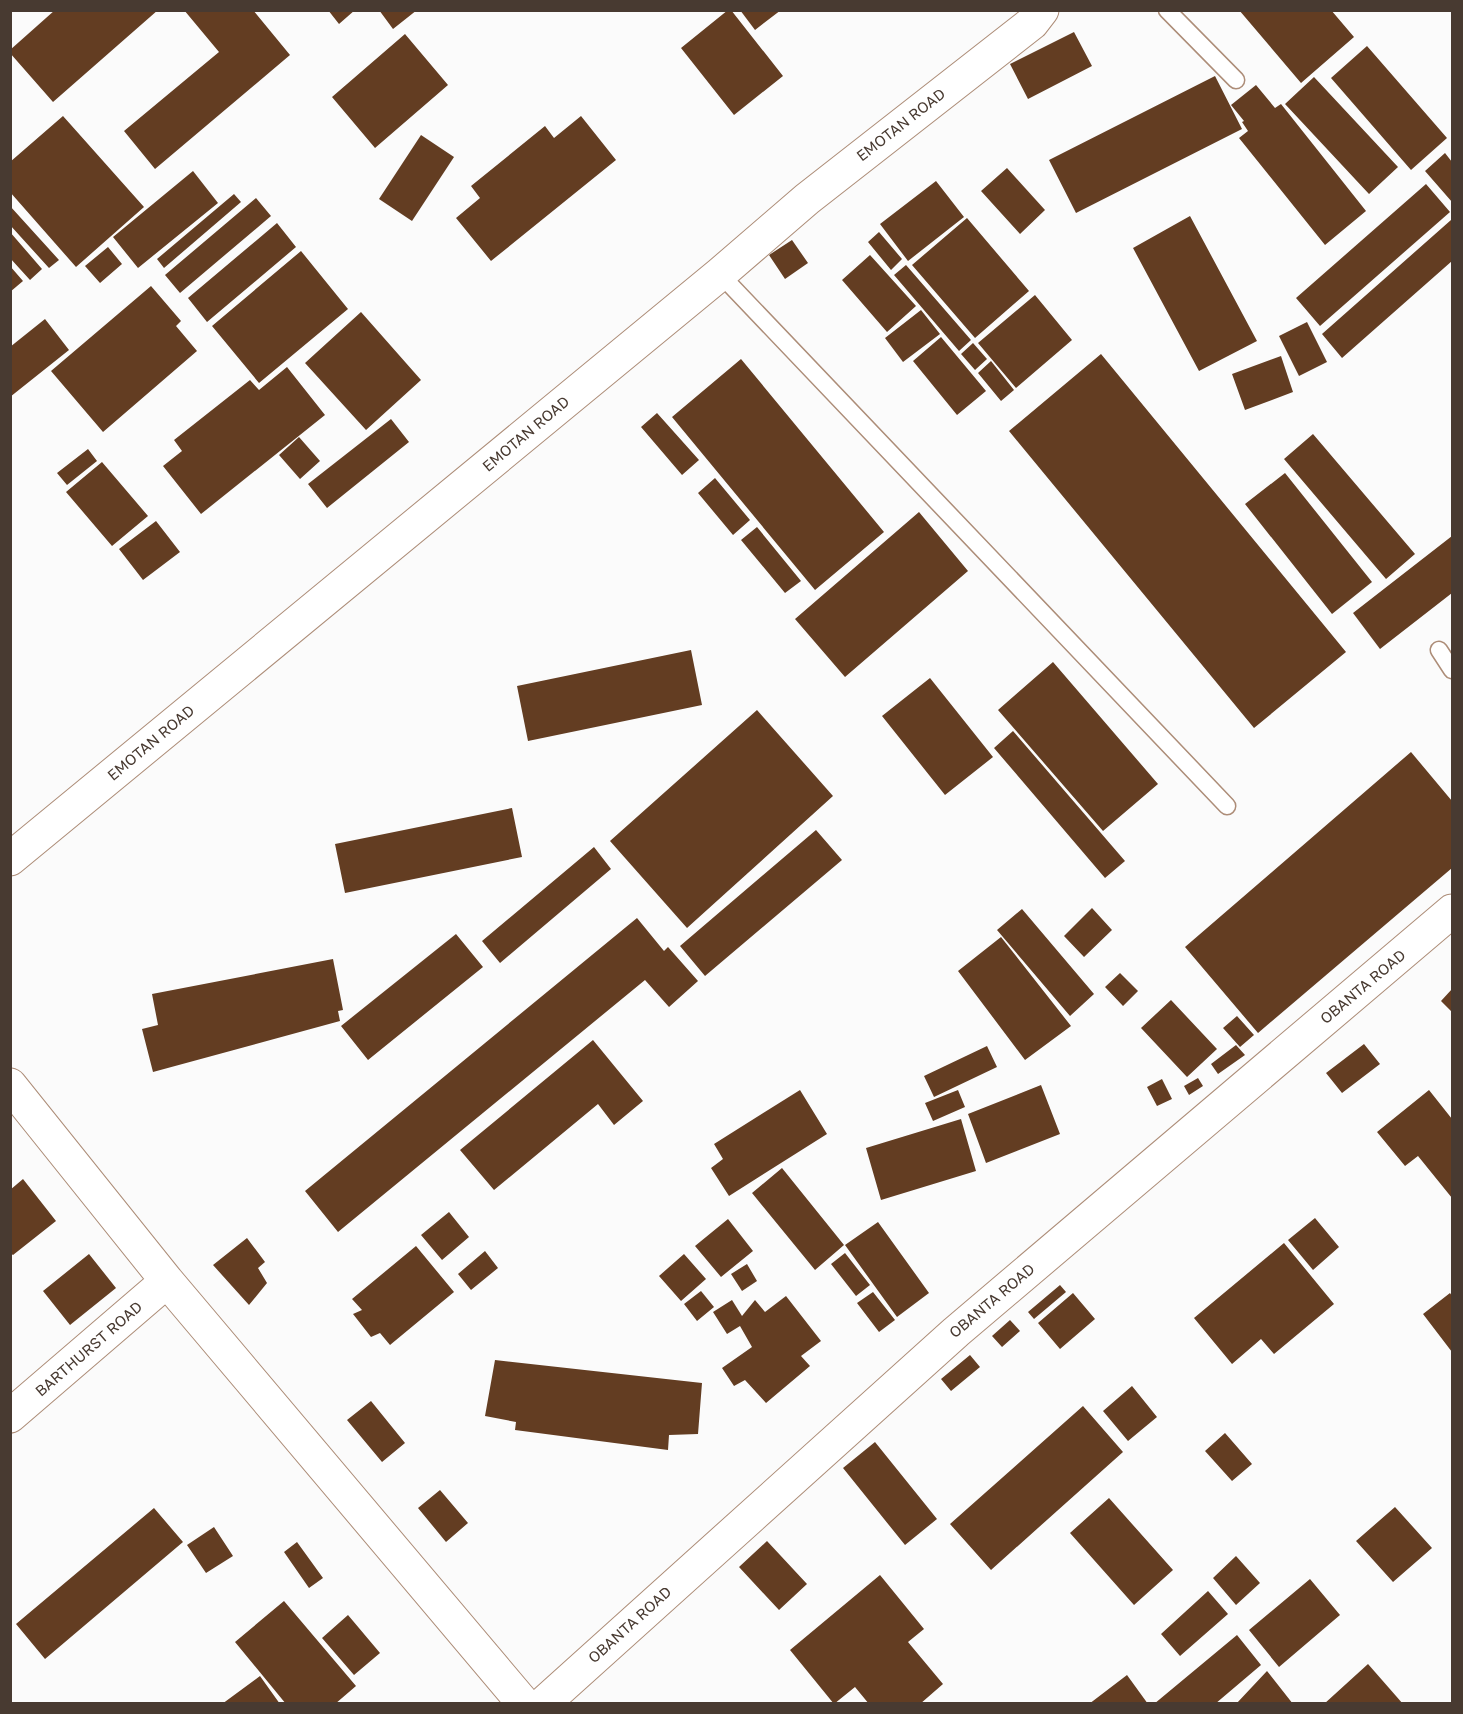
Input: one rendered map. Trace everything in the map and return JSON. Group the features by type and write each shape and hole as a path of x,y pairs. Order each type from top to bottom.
{"street":[{"name":"EMOTAN ROAD","path":"10,859 720,274 807,199 1032,23 1042,10"},
{"name":"OBANTA ROAD","path":"543,1704 956,1332 1452,911"},
{"path":"10,1085 167,1281 524,1704"},
{"name":"BARTHURST ROAD","path":"10,1416 167,1281"}],"lane":[{"path":"1167,10 1236,80"},
{"path":"720,274 1227,806"},
{"path":"1439,650 1452,670"}],"building":[{"path":"55,10 158,10 53,102 10,53 10,50"},
{"path":"184,10 253,10 290,55 155,169 124,131 219,52"},
{"path":"328,10 355,10 339,24"},
{"path":"379,10 417,10 393,29"},
{"path":"728,10 731,10 783,76 734,115 681,48"},
{"path":"740,10 781,10 755,30"},
{"path":"1239,10 1331,10 1354,37 1301,83"},
{"path":"1074,32 1092,66 1028,99 1010,64"},
{"path":"405,34 448,85 375,148 332,97"},
{"path":"1367,46 1447,138 1411,170 1331,78"},
{"path":"1215,76 1242,129 1076,213 1049,160"},
{"path":"1314,77 1398,167 1369,194 1285,104"},
{"path":"1256,85 1275,108 1281,104 1366,211 1325,245 1239,138 1248,131 1242,122 1244,121 1231,105"},
{"path":"63,116 144,207 76,267 10,192 10,162"},
{"path":"581,116 616,160 491,261 456,218 480,198 471,186 545,126 554,138"},
{"path":"421,135 454,157 412,221 379,199"},
{"path":"1445,153 1452,162 1452,202 1425,171"},
{"path":"1007,168 1045,210 1020,234 981,191"},
{"path":"193,171 218,203 138,268 113,237"},
{"path":"936,181 964,217 908,261 880,224"},
{"path":"1426,184 1450,212 1320,326 1296,298"},
{"path":"234,194 241,202 164,268 157,259"},
{"path":"256,198 271,216 180,293 165,275"},
{"path":"10,206 59,260 49,268 10,225"},
{"path":"1190,216 1257,341 1199,371 1133,248"},
{"path":"967,218 1029,291 975,338 912,265"},
{"path":"1451,220 1452,261 1342,358 1322,334"},
{"path":"277,223 296,247 207,322 188,298"},
{"path":"10,232 42,269 30,280 10,258"},
{"path":"879,232 902,259 891,270 868,242"},
{"path":"792,240 808,263 785,279 769,255"},
{"path":"108,247 122,264 100,283 85,266"},
{"path":"301,251 348,309 259,383 212,326"},
{"path":"870,255 916,306 887,332 842,280"},
{"path":"906,265 971,340 959,351 894,275"},
{"path":"10,266 23,281 10,292"},
{"path":"151,286 181,321 176,326 197,351 103,432 51,371"},
{"path":"1035,295 1072,340 1016,388 978,343"},
{"path":"921,310 940,334 903,362 885,338"},
{"path":"361,312 421,380 366,430 305,363"},
{"path":"45,319 69,350 10,397 10,347"},
{"path":"1307,322 1327,362 1299,376 1279,336"},
{"path":"941,337 986,391 957,415 913,361"},
{"path":"973,343 987,359 975,370 961,354"},
{"path":"1101,354 1346,652 1254,728 1009,431"},
{"path":"1281,356 1293,392 1245,410 1232,374"},
{"path":"741,359 884,532 815,590 672,417"},
{"path":"991,361 1014,390 1001,401 978,373"},
{"path":"287,367 325,415 201,514 163,466 182,451 174,440 250,380 259,390"},
{"path":"657,413 699,460 682,475 641,427"},
{"path":"391,419 409,442 327,508 308,484"},
{"path":"1313,434 1415,554 1386,579 1284,459"},
{"path":"299,437 320,461 300,479 279,455"},
{"path":"88,449 97,461 67,485 57,473"},
{"path":"102,462 148,516 112,546 66,492"},
{"path":"1285,473 1372,582 1332,614 1245,504"},
{"path":"715,478 750,520 733,535 698,493"},
{"path":"919,512 968,571 845,677 795,619"},
{"path":"156,521 180,552 143,580 119,549"},
{"path":"757,527 801,581 785,593 741,540"},
{"path":"1452,536 1452,593 1380,649 1353,613"},
{"path":"691,650 702,705 528,741 517,686"},
{"path":"1053,662 1158,784 1103,831 998,710"},
{"path":"930,678 993,757 945,795 882,716"},
{"path":"757,710 833,796 687,928 610,841"},
{"path":"1013,731 1125,861 1105,878 994,748"},
{"path":"1411,752 1452,801 1452,868 1258,1033 1185,947"},
{"path":"512,808 522,857 345,893 335,844"},
{"path":"816,830 842,860 705,976 680,946"},
{"path":"594,847 611,869 500,963 482,941"},
{"path":"1092,908 1112,930 1084,957 1064,936"},
{"path":"1022,909 1094,994 1070,1016 997,930"},
{"path":"637,918 664,951 668,947 698,981 669,1007 645,980 338,1232 305,1191"},
{"path":"456,934 483,967 368,1060 341,1026"},
{"path":"1001,937 1071,1026 1025,1060 958,971"},
{"path":"333,959 343,1010 338,1011 340,1021 153,1072 142,1029 158,1025 152,994"},
{"path":"1120,973 1138,991 1123,1006 1105,987"},
{"path":"1452,989 1452,1012 1441,1001"},
{"path":"1171,1000 1217,1049 1187,1077 1141,1028"},
{"path":"1237,1016 1254,1035 1240,1047 1223,1028"},
{"path":"593,1040 643,1101 614,1125 598,1104 494,1190 460,1150"},
{"path":"1364,1044 1380,1064 1342,1093 1326,1073"},
{"path":"1236,1045 1245,1055 1218,1074 1211,1064"},
{"path":"987,1046 997,1067 934,1097 924,1076"},
{"path":"1198,1078 1203,1086 1189,1095 1184,1086"},
{"path":"1162,1079 1172,1099 1157,1106 1147,1087"},
{"path":"1041,1085 1060,1134 986,1163 968,1114"},
{"path":"800,1090 827,1134 729,1196 711,1168 723,1159 714,1144"},
{"path":"958,1090 965,1107 933,1121 925,1103"},
{"path":"1429,1090 1452,1119 1452,1198 1418,1156 1405,1166 1377,1132"},
{"path":"961,1119 976,1171 881,1200 866,1148"},
{"path":"782,1168 844,1245 815,1270 752,1193"},
{"path":"23,1179 56,1221 13,1255 10,1253 10,1190"},
{"path":"449,1212 469,1237 442,1260 421,1235"},
{"path":"1315,1218 1339,1247 1313,1270 1288,1240"},
{"path":"728,1219 753,1251 721,1277 695,1246"},
{"path":"878,1222 929,1293 897,1317 845,1245"},
{"path":"247,1238 265,1262 258,1268 267,1283 249,1305 213,1265"},
{"path":"1284,1243 1334,1304 1274,1354 1261,1339 1232,1364 1194,1318"},
{"path":"416,1246 454,1292 390,1345 380,1333 371,1337 353,1314 362,1310 352,1299"},
{"path":"485,1251 498,1268 471,1290 458,1274"},
{"path":"845,1253 870,1285 856,1296 831,1264"},
{"path":"89,1254 116,1288 70,1325 43,1291"},
{"path":"684,1254 706,1279 681,1301 659,1276"},
{"path":"747,1264 757,1281 742,1291 731,1274"},
{"path":"1060,1285 1066,1292 1034,1319 1028,1312"},
{"path":"701,1291 714,1307 697,1321 684,1304"},
{"path":"873,1292 895,1320 879,1332 857,1303"},
{"path":"1073,1293 1095,1319 1060,1349 1038,1323"},
{"path":"1450,1293 1452,1296 1452,1352 1423,1314"},
{"path":"786,1296 821,1341 801,1356 810,1366 766,1403 745,1380 734,1386 722,1368 752,1347 740,1326 727,1334 713,1312 732,1300 742,1316 755,1300 765,1312"},
{"path":"1010,1320 1020,1331 1002,1347 992,1336"},
{"path":"970,1355 980,1367 951,1391 941,1379"},
{"path":"495,1360 702,1383 698,1434 669,1435 668,1450 515,1430 516,1422 485,1416"},
{"path":"1132,1386 1157,1417 1128,1441 1103,1411"},
{"path":"371,1401 405,1443 382,1462 347,1420"},
{"path":"1083,1406 1123,1452 991,1570 950,1524"},
{"path":"1225,1433 1252,1464 1232,1481 1205,1451"},
{"path":"875,1442 937,1519 905,1545 843,1468"},
{"path":"440,1490 468,1523 446,1542 418,1508"},
{"path":"1109,1498 1173,1570 1134,1605 1070,1533"},
{"path":"1395,1507 1432,1548 1393,1582 1356,1541"},
{"path":"154,1508 183,1542 45,1659 16,1624"},
{"path":"214,1527 233,1556 206,1573 187,1545"},
{"path":"767,1541 807,1584 779,1610 739,1567"},
{"path":"297,1542 323,1578 309,1588 284,1552"},
{"path":"1236,1556 1260,1583 1236,1605 1213,1578"},
{"path":"880,1575 924,1629 908,1642 943,1684 920,1704 869,1704 855,1687 834,1704 790,1650"},
{"path":"1310,1579 1340,1615 1279,1667 1249,1630"},
{"path":"1208,1591 1228,1614 1180,1656 1161,1634"},
{"path":"284,1601 356,1686 335,1704 286,1704 235,1642"},
{"path":"348,1615 380,1653 354,1675 322,1638"},
{"path":"1237,1635 1261,1665 1215,1704 1154,1704"},
{"path":"1368,1664 1403,1704 1324,1704"},
{"path":"1267,1671 1293,1704 1236,1704"},
{"path":"1127,1675 1148,1704 1089,1704"},
{"path":"260,1676 280,1704 222,1704"}]}
